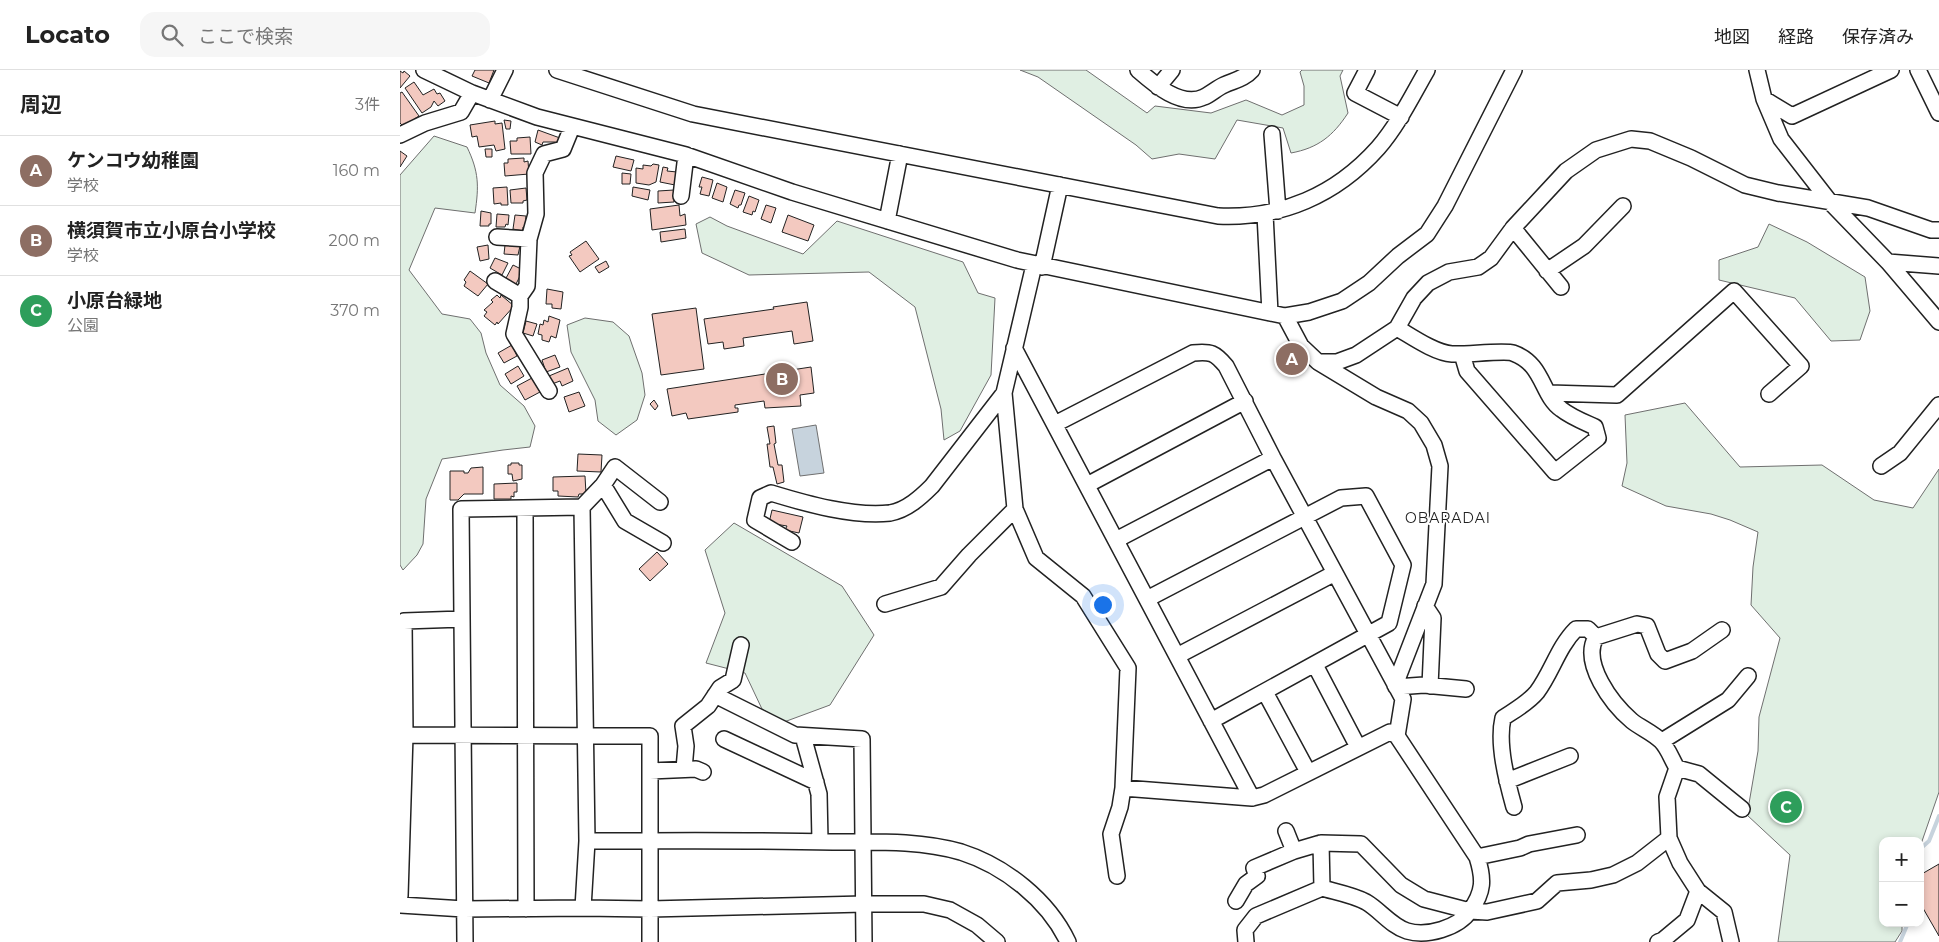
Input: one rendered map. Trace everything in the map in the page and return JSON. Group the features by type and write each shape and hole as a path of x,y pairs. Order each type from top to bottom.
{"street":[{"path":"424,70 472,93 537,117 686,155 792,192 1038,266 1285,316 1309,312 1342,301 1369,283 1398,256 1427,234 1445,206 1514,70"},
{"path":"490,100 505,70"},
{"path":"557,70 693,114 1218,216 1243,218 1271,212 1305,201 1335,187 1379,147 1401,117 1427,70"},
{"path":"1138,70 1158,87 1185,99 1202,98 1222,85 1246,77 1252,70"},
{"path":"1158,87 1172,70"},
{"path":"1367,70 1355,93 1401,117"},
{"path":"1758,70 1764,99 1780,139 1830,202 1888,262 1939,322"},
{"path":"1764,99 1792,116 1891,70"},
{"path":"1918,70 1939,113"},
{"path":"400,135 425,123 461,112 472,93"},
{"path":"549,391 514,334 520,308 520,296 527,286 529,239 536,214 534,173 544,154 563,149 572,127"},
{"path":"1270,313 1272,134"},
{"path":"1318,362 1337,362 1356,355 1397,328 1414,298 1428,283 1449,272 1478,266 1491,258 1513,228 1566,171 1596,150 1631,139 1650,141 1745,185 1778,193 1868,208 1931,230 1939,230"},
{"path":"887,221 900,154"},
{"path":"680,196 686,155"},
{"path":"1060,185 1014,348 1004,393 1016,509 1036,558 1083,596 1128,668 1123,788 1120,807 1111,834 1117,876"},
{"path":"1547,271 1584,246 1623,206"},
{"path":"1513,228 1560,287"},
{"path":"496,237 529,239"},
{"path":"1888,262 1939,266"},
{"path":"495,281 520,296"},
{"path":"1549,393 1617,395 1734,291 1801,366 1768,394"},
{"path":"1285,316 1301,346 1318,362 1376,397 1408,411 1421,423 1434,445 1440,466 1434,584 1396,686"},
{"path":"1397,328 1423,343 1450,354 1511,352 1526,361 1539,374 1560,409 1595,427 1598,438 1554,472 1467,371 1462,354"},
{"path":"1014,348 1252,798"},
{"path":"1054,424 1193,353 1206,352 1216,355 1226,366 1273,458 1403,699 1397,736"},
{"path":"792,542 755,520 760,498 771,493 814,506 859,512 891,513 902,509 919,500 932,486 1004,393"},
{"path":"1087,485 1244,401"},
{"path":"1881,466 1900,453 1939,405"},
{"path":"1116,540 1273,458"},
{"path":"583,908 587,841 582,507 603,484 617,460 660,502"},
{"path":"603,484 625,521 663,543"},
{"path":"1147,599 1341,498 1366,496 1403,565 1389,624 1315,666 1212,720"},
{"path":"464,942 461,509 582,507"},
{"path":"524,508 526,909"},
{"path":"885,604 941,587 969,555 1016,509"},
{"path":"1177,656 1335,573"},
{"path":"1425,606 1433,618 1430,686"},
{"path":"400,896 404,621 462,619"},
{"path":"1722,630 1692,651 1665,661 1658,654 1647,626 1638,624 1596,637 1591,646 1592,660 1597,675 1617,707 1632,721 1662,741 1677,768 1699,774 1742,809"},
{"path":"1514,807 1507,781 1500,729 1503,718 1531,698 1538,690 1566,638 1576,629 1588,629 1596,637"},
{"path":"684,769 686,746 683,726 708,706 720,688 733,680 741,645"},
{"path":"1315,666 1358,747"},
{"path":"1662,741 1728,700 1748,676"},
{"path":"1396,686 1466,689"},
{"path":"1265,692 1308,772"},
{"path":"715,695 794,735 862,739 864,942"},
{"path":"1123,788 1252,798 1264,795 1390,732 1397,736 1477,857 1482,874 1480,897 1470,911 1451,927 1430,932 1408,931 1394,924 1366,902 1322,888 1256,916 1245,930 1246,942"},
{"path":"402,735 650,736 650,942"},
{"path":"803,736 819,794 820,841"},
{"path":"724,739 816,782"},
{"path":"1507,781 1570,756"},
{"path":"1677,768 1667,797 1669,838 1680,863 1698,891 1724,912 1731,942"},
{"path":"650,770 696,769 703,772"},
{"path":"1286,831 1294,851"},
{"path":"1477,857 1520,848 1529,844 1577,835"},
{"path":"1236,901 1246,884 1257,876 1254,868 1294,851 1321,843 1361,844 1401,885 1424,899 1470,911 1487,912 1537,901 1557,883 1591,880 1613,875 1637,863 1669,838"},
{"path":"587,841 820,841 933,846 962,853 995,867 1022,886 1040,902 1054,919 1068,942"},
{"path":"1321,843 1322,888"},
{"path":"1658,942 1687,920 1698,891"},
{"path":"400,905 464,909 650,909 924,904 950,910 977,925 997,942"}],"green space":[{"path":"1020,70 1086,70 1147,113 1155,106 1211,113 1246,100 1282,115 1304,105 1304,86 1300,72 1302,70 1343,70 1340,76 1348,113 1337,128 1324,140 1301,151 1291,153 1283,128 1237,120 1215,159 1179,154 1152,159 1136,145 1038,77"},
{"path":"434,136 467,147 474,164 477,179 475,213 435,208 409,270 442,314 470,319 481,333 486,353 500,385 524,406 535,426 530,447 442,459 426,499 423,544 417,555 403,570 400,565 400,175"},
{"path":"710,217 727,226 803,254 837,221 963,262 978,293 995,298 991,375 960,431 944,440 941,409 915,307 869,272 749,275 702,253 696,224"},
{"path":"1769,224 1807,242 1865,277 1870,311 1860,340 1831,341 1795,298 1719,280 1719,260 1758,247"},
{"path":"585,318 613,322 629,336 642,373 645,395 637,420 616,435 598,421 595,400 571,352 567,325"},
{"path":"1685,403 1740,467 1822,465 1874,500 1913,508 1939,469 1939,792 1923,837 1879,837 1879,927 1902,927 1902,931 1895,942 1778,942 1790,855 1747,815 1758,751 1759,717 1780,638 1751,605 1753,567 1758,532 1711,514 1666,506 1622,486 1627,463 1625,415"},
{"path":"734,523 842,586 874,635 830,705 784,722 762,709 745,673 706,663 725,613 705,550"}],"shaded area":[{"path":"816,425 824,473 800,476 792,429"}],"building":[{"path":"475,70 494,70 489,83 472,76"},
{"path":"400,71 403,73 404,71 410,76 400,88"},
{"path":"414,82 423,95 434,89 437,94 440,93 445,101 438,106 434,101 431,107 422,113 405,88"},
{"path":"402,92 419,116 403,126 400,123 400,93"},
{"path":"504,120 511,121 510,129 506,129"},
{"path":"495,121 495,124 502,123 505,149 496,151 494,145 479,147 477,136 472,137 470,125"},
{"path":"538,130 560,138 559,142 543,142 542,145 535,142"},
{"path":"530,137 531,154 511,154 510,141 517,141 517,138"},
{"path":"485,149 492,149 492,157 486,157"},
{"path":"400,151 407,156 400,167"},
{"path":"616,156 634,160 631,171 613,167"},
{"path":"524,158 524,162 528,161 529,174 505,176 504,163 508,163 508,159"},
{"path":"653,164 659,165 656,182 649,185 636,183 636,168 643,169 643,165 651,166"},
{"path":"663,167 668,168 667,171 677,172 675,185 660,182"},
{"path":"622,173 631,174 630,184 622,184"},
{"path":"702,177 713,180 709,196 700,194 702,187 699,187"},
{"path":"717,183 727,187 723,202 712,198"},
{"path":"507,187 508,205 494,204 493,188"},
{"path":"633,187 650,190 648,200 632,196"},
{"path":"526,188 527,200 523,201 523,203 511,203 510,190"},
{"path":"674,190 674,202 658,203 658,191"},
{"path":"735,190 745,193 738,208 730,204"},
{"path":"749,196 759,200 752,215 743,212"},
{"path":"679,205 680,216 685,214 686,225 652,230 650,209"},
{"path":"766,205 776,208 771,223 761,219"},
{"path":"481,211 491,213 491,224 489,226 480,226"},
{"path":"497,214 509,215 508,225 496,227"},
{"path":"515,215 526,216 523,231 513,229"},
{"path":"788,215 814,225 808,241 782,232"},
{"path":"685,229 686,238 661,242 660,232"},
{"path":"586,241 599,259 580,272 569,256 572,255 570,252"},
{"path":"488,245 489,259 480,261 477,247"},
{"path":"505,245 520,246 518,255 504,254"},
{"path":"495,258 508,263 502,275 490,268"},
{"path":"606,261 609,267 599,273 595,267"},
{"path":"513,265 523,270 515,286 505,280"},
{"path":"470,271 488,284 478,296 464,286 466,282 464,280"},
{"path":"547,289 563,292 561,309 552,308 552,304 546,304"},
{"path":"497,295 500,298 501,295 514,306 495,325 484,316 487,312 484,310 493,302 491,300"},
{"path":"807,302 813,341 794,344 792,331 743,338 744,346 724,349 723,342 708,344 704,319 774,309 773,307"},
{"path":"696,308 704,369 661,375 652,314"},
{"path":"549,316 560,320 556,338 551,336 549,342 542,340 542,335 538,334 540,324 543,325 544,320 548,322"},
{"path":"526,321 537,324 533,336 523,333"},
{"path":"512,345 517,356 504,363 498,353"},
{"path":"555,355 560,367 546,372 542,360"},
{"path":"518,366 524,376 511,384 505,374"},
{"path":"811,367 814,393 800,395 801,406 765,408 764,401 735,405 735,408 738,408 738,412 688,419 686,413 672,416 667,389"},
{"path":"568,368 573,381 562,386 560,381 552,384 549,376"},
{"path":"532,378 540,392 525,400 517,386"},
{"path":"579,392 585,406 569,412 564,397"},
{"path":"654,400 658,406 655,410 650,404"},
{"path":"774,426 776,443 774,444 778,465 782,465 784,482 777,484 773,467 770,467 767,444 770,444 767,427"},
{"path":"578,454 602,455 601,472 577,471"},
{"path":"511,463 522,465 522,479 513,481 512,474 508,474 508,465 511,465"},
{"path":"483,467 483,494 464,494 458,500 450,500 450,471 464,471 464,473 468,473 471,468"},
{"path":"585,476 586,494 579,494 578,497 558,496 558,491 553,491 553,477"},
{"path":"517,483 517,492 514,492 514,497 511,496 511,499 494,499 494,484"},
{"path":"772,510 803,517 799,533 785,530 787,526 769,523"},
{"path":"657,552 668,564 650,581 639,569"},
{"path":"1939,864 1939,936 1924,910 1924,873"}],"waterway":[{"path":"1924,845 1929,841 1939,816"},
{"path":"1900,942 1906,927"}],"place":[{"name":"ケンコウ幼稚園","path":"1292,359"},
{"name":"横須賀市立小原台小学校","path":"782,379"},
{"name":"小原台緑地","path":"1786,807"}],"district":[{"name":"OBARADAI","path":"1448,518"}]}
